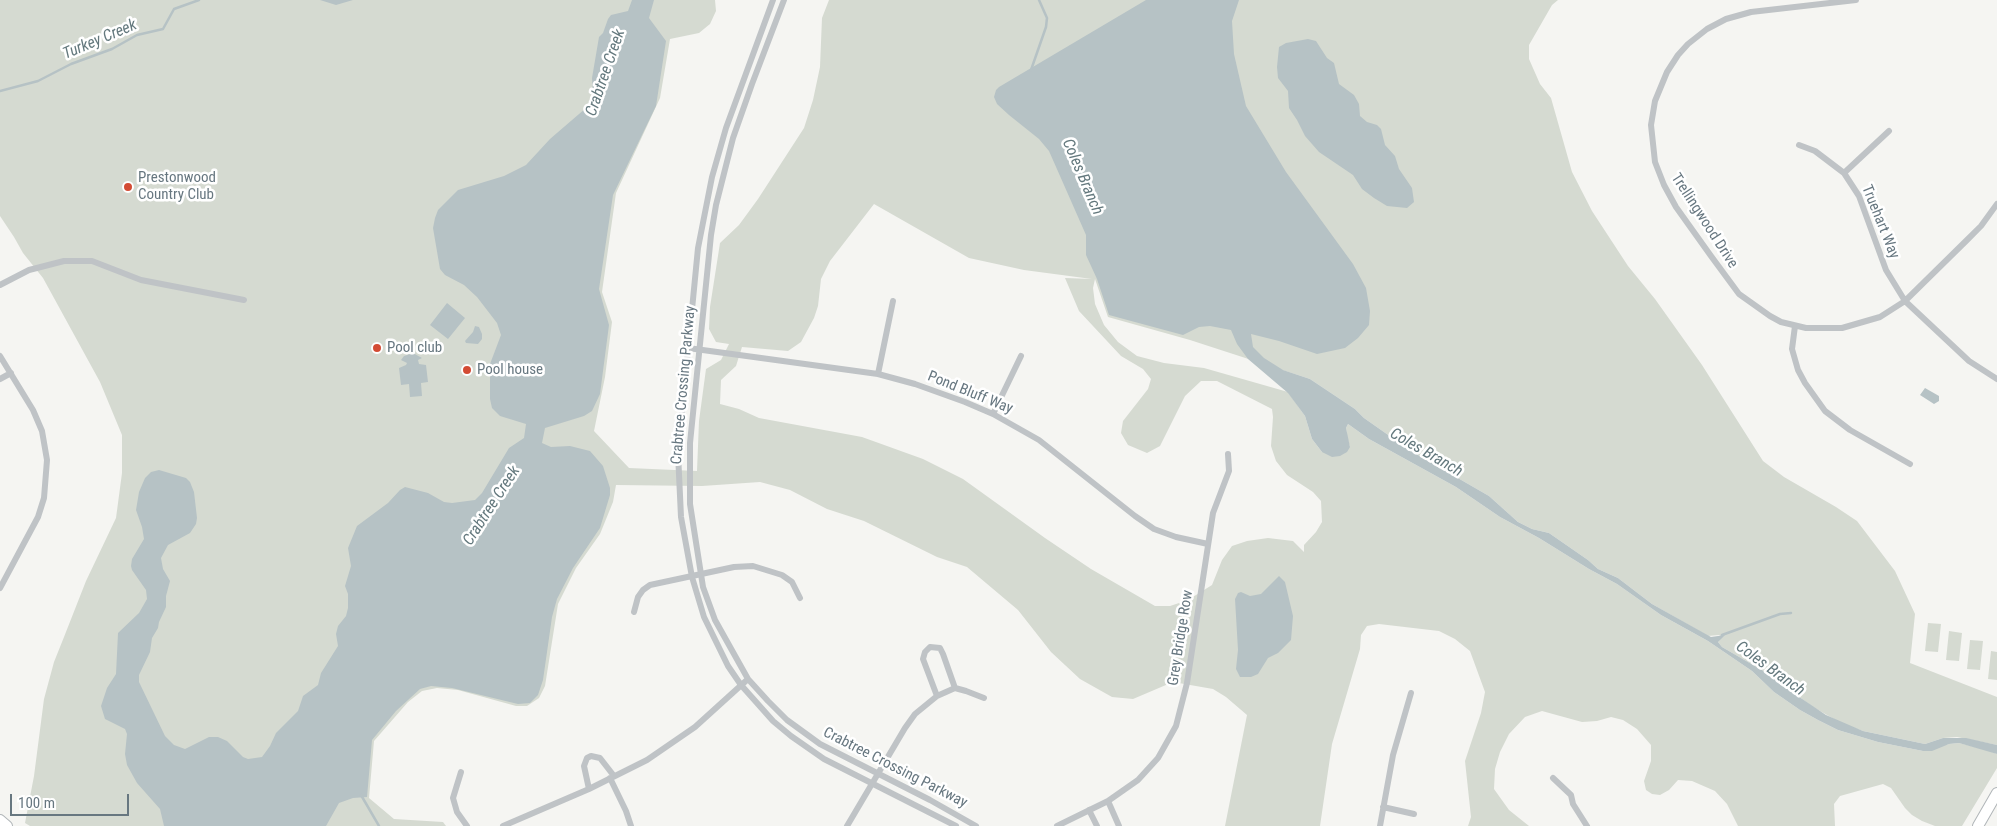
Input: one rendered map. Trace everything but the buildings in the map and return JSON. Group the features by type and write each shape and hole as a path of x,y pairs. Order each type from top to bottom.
{"main road":[{"path":"1978,826 1997,793"},
{"path":"0,820 7,826"}],"street":[{"name":"Crabtree Crossing Parkway","path":"773,0 733,106 712,176 698,248 680,429 678,478 681,517 692,577 711,632 728,666 741,685 773,720 791,736 824,759 956,826"},
{"name":"Crabtree Crossing Parkway","path":"784,0 733,138 720,189 709,249 691,424 690,483 692,515 703,587 715,620 748,679 777,711 808,736 842,756 947,808 976,826"},
{"name":"Trellingwood Drive","path":"1856,0 1751,12 1726,19 1707,29 1688,44 1672,63 1661,85 1653,113 1651,137 1655,162 1664,185 1676,207 1727,280 1739,294 1770,316 1795,326 1818,329 1856,326 1889,313 1905,301 1967,240 1997,204"},
{"path":"1844,173 1889,131"},
{"name":"Truehart Way","path":"1799,145 1815,151 1844,173 1859,196 1886,270 1905,301 1969,361 1997,379"},
{"path":"0,285 29,270 64,261 92,261 141,280 244,300"},
{"path":"878,374 893,301"},
{"path":"1795,326 1792,349 1798,370 1825,411 1850,430 1910,464"},
{"name":"Pond Bluff Way","path":"688,348 878,374 915,384 993,414 1022,429 1054,450 1135,516 1154,529 1176,538 1208,544"},
{"path":"0,356 33,410 42,431 46,467 44,498 38,517 0,588"},
{"path":"993,414 1021,356"},
{"path":"0,379 11,373"},
{"name":"Grey Bridge Row","path":"1057,826 1108,801 1129,787 1150,767 1164,748 1176,726 1187,683 1216,501 1228,471 1228,454"},
{"path":"634,612 638,597 643,590 650,586 734,567 753,566 765,568 788,578 800,598"},
{"path":"937,696 923,659 925,652 930,647 940,648 955,688"},
{"path":"503,826 589,789 663,750 700,722 748,679"},
{"path":"847,826 915,714 937,696 955,688 984,698"},
{"path":"1380,826 1393,755 1411,693"},
{"path":"589,789 584,766 587,758 591,756 600,758 612,777 631,826"},
{"path":"461,772 453,798 457,812 467,826"},
{"path":"1553,778 1571,795 1573,804 1587,826"},
{"path":"1108,801 1120,826"},
{"path":"1383,807 1414,814"},
{"path":"1089,810 1097,826"}],"shaded area":[{"name":"Prestonwood Country Club","path":"0,0 715,0 716,11 710,24 699,33 670,39 660,98 616,193 602,292 612,322 605,377 594,431 629,468 697,471 699,421 706,369 721,360 729,344 716,342 709,329 710,307 720,243 739,225 758,199 804,128 813,100 820,67 822,18 829,0 1558,0 1552,5 1529,45 1529,59 1540,84 1551,98 1572,172 1592,211 1628,266 1655,299 1702,365 1763,461 1784,477 1857,521 1895,571 1915,614 1910,663 1997,697 1997,745 1957,737 1943,738 1925,744 1863,731 1841,723 1813,707 1767,673 1722,647 1718,642 1722,637 1719,635 1708,636 1652,604 1618,578 1598,569 1549,533 1532,529 1518,522 1489,496 1411,451 1364,418 1355,409 1310,379 1190,340 1108,317 1095,279 1093,288 1095,304 1104,325 1118,342 1137,356 1164,363 1204,368 1288,392 1305,416 1312,439 1322,452 1350,447 1346,428 1348,424 1369,439 1456,487 1500,517 1617,584 1661,615 1708,641 1752,671 1774,692 1800,710 1838,730 1878,742 1923,751 1959,743 1997,754 1997,768 1962,826 1935,826 1922,821 1905,808 1891,788 1883,784 1840,796 1834,804 1835,826 1738,826 1727,804 1715,791 1692,781 1678,780 1669,790 1660,795 1652,794 1646,790 1644,781 1651,761 1651,745 1637,729 1623,720 1611,717 1597,721 1582,722 1542,711 1525,717 1509,734 1500,752 1495,769 1494,789 1509,810 1529,826 1468,826 1471,817 1465,761 1481,713 1485,692 1470,651 1455,639 1439,631 1379,624 1367,626 1361,635 1360,649 1332,744 1320,826 1225,826 1247,715 1226,697 1213,689 1173,682 1133,699 1112,697 1080,679 1051,652 1018,610 967,567 937,557 864,521 827,509 790,490 760,482 702,486 616,485 613,502 600,534 576,568 558,604 545,686 539,698 527,706 516,706 458,690 437,688 422,691 408,702 374,741 369,798 394,819 443,822 446,826 30,826 25,823 34,776 44,699 54,662 86,581 116,518 122,473 122,435 100,382 43,278 23,253 0,216","holes":["874,204 969,258 1024,270 1092,279 1065,278 1079,311 1121,356 1143,369 1151,379 1148,389 1123,421 1121,433 1128,445 1147,453 1160,446 1185,396 1201,381 1217,381 1272,409 1271,446 1276,461 1287,475 1313,492 1321,501 1322,522 1304,545 1304,552 1293,541 1268,538 1247,541 1232,546 1222,560 1212,585 1188,600 1170,606 1155,606 1091,569 963,479 923,459 862,437 759,418 739,409 720,404 721,380 736,366 742,347 788,351 801,342 814,318 818,306 821,279 830,261"]},
{"path":"1928,623 1941,624 1938,652 1925,651"},
{"path":"1949,631 1962,633 1959,661 1946,660"},
{"path":"1970,640 1983,641 1980,670 1967,669"},
{"path":"1991,651 1997,652 1997,680 1988,679"}],"water":[{"path":"320,0 353,0 336,5"},
{"name":"Crabtree Creek","path":"632,0 654,0 649,18 666,41 656,106 613,195 599,289 609,325 600,394 592,411 584,416 545,428 542,443 551,447 570,446 590,451 603,466 610,488 610,495 600,528 573,568 557,599 552,617 543,680 538,695 530,703 518,704 452,688 431,686 420,689 396,711 372,740 367,797 353,798 339,803 326,826 164,826 160,809 137,783 127,765 125,754 127,734 125,729 105,719 101,706 107,688 116,674 118,633 139,613 147,599 146,590 131,566 132,559 144,539 136,510 139,492 145,478 151,472 159,470 186,478 194,492 197,518 196,524 190,533 168,545 161,558 163,569 170,581 166,596 166,607 152,638 150,652 139,675 139,682 165,736 174,745 185,749 209,737 218,737 227,741 243,757 248,759 262,757 276,733 298,711 303,696 318,685 321,673 338,646 336,634 338,626 346,616 348,608 348,594 345,586 351,566 348,548 357,526 388,503 405,487 428,493 444,502 452,503 475,500 482,493 509,448 524,438 526,424 500,416 492,408 490,399 490,364 501,335 497,323 477,297 464,285 445,275 440,269 433,228 435,218 438,210 458,190 504,176 526,165 550,139 586,108 593,94 592,78 599,37 603,33 611,15 628,11"},
{"path":"1146,0 1239,0 1232,21 1234,54 1246,106 1286,172 1353,264 1366,288 1370,311 1369,325 1358,338 1345,348 1317,354 1251,334 1253,347 1264,358 1283,370 1310,379 1355,409 1364,418 1411,451 1489,496 1518,522 1532,529 1549,533 1598,569 1618,578 1652,604 1711,637 1725,635 1718,642 1722,647 1767,673 1826,715 1863,731 1925,744 1943,738 1966,738 1997,745 1997,754 1959,743 1949,744 1932,751 1923,751 1878,742 1838,730 1800,710 1774,692 1752,671 1708,641 1661,615 1617,584 1500,517 1456,487 1369,439 1348,424 1346,428 1350,447 1347,452 1340,456 1332,457 1322,452 1312,439 1305,416 1288,393 1248,359 1237,344 1231,330 1210,326 1199,327 1183,335 1109,315 1097,279 1086,255 1086,235 1049,151 1039,139 997,104 994,97 999,87"},
{"path":"1308,39 1316,41 1327,58 1334,63 1339,84 1354,95 1359,104 1360,116 1381,129 1385,145 1395,156 1399,169 1412,188 1414,202 1407,208 1387,206 1374,198 1362,189 1353,175 1319,152 1305,136 1289,108 1288,91 1278,78 1277,67 1279,47 1286,43"},
{"path":"447,303 465,318 448,339 430,325"},
{"path":"475,326 479,327 482,339 478,344 466,343 465,341 473,332"},
{"path":"413,353 422,358 418,360 419,364 426,365 428,382 421,383 422,396 410,397 409,384 401,385 399,368 407,363 401,360 404,356"},
{"path":"1925,388 1939,396 1939,401 1934,404 1920,395"},
{"path":"1279,576 1285,582 1293,616 1291,640 1278,653 1268,658 1258,674 1251,677 1240,677 1236,669 1238,650 1235,599 1238,593 1241,592 1250,596 1261,594"}],"waterway":[{"name":"Turkey Creek","path":"0,91 38,81 71,64 112,49 137,35 163,29 174,9 199,0"},
{"name":"Coles Branch","path":"1031,70 1046,27 1047,18 1039,0"},
{"path":"1722,635 1780,614 1791,613"},
{"path":"361,795 379,826"}],"place":[{"name":"Prestonwood Country Club","path":"128,187"},
{"name":"Pool club","path":"377,348"},
{"name":"Pool house","path":"467,370"}]}
